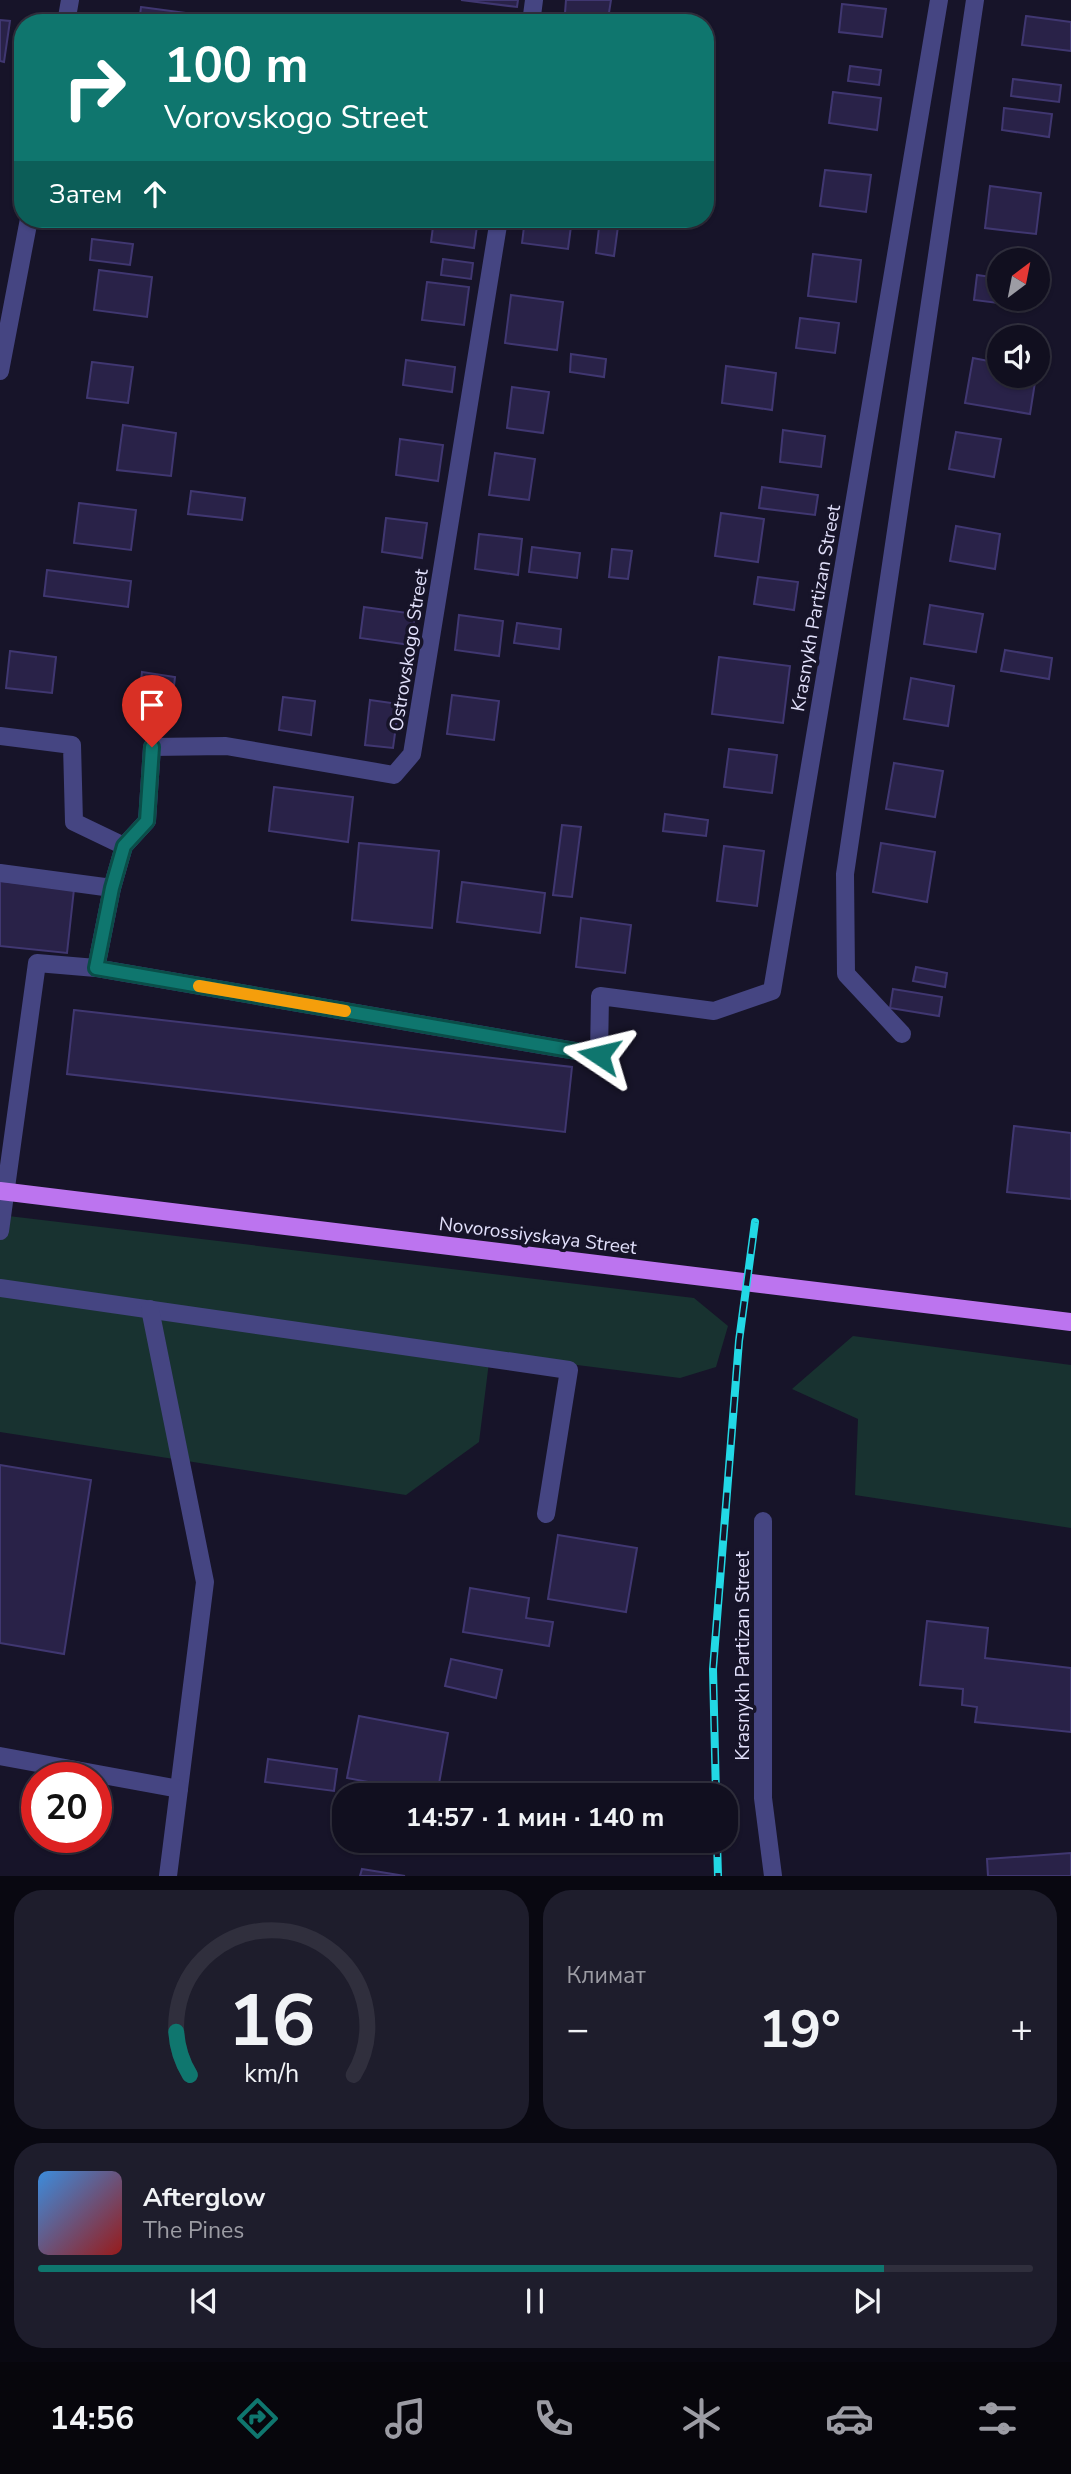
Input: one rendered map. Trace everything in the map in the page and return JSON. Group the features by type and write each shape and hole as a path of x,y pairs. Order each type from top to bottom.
{"main road":[{"name":"Novorossiyskaya Street","path":"3,1191 1071,1322"}],"street":[{"name":"Krasnykh Partizan Street","path":"96,968 599,1055 600,996 714,1010 772,991 939,0"},
{"path":"902,1034 846,974 845,874 975,0"},
{"path":"0,371 27,228"},
{"name":"Ostrovskogo Street","path":"124,846 147,821 152,747 226,746 394,775 412,754 498,228"},
{"path":"0,736 72,745 74,822 124,846 112,888 96,968 37,963 3,1191 0,1231"},
{"path":"0,873 112,888"},
{"path":"0,1288 569,1370 546,1514"},
{"path":"150,1309 205,1582 168,1875"},
{"name":"Krasnykh Partizan Street","path":"763,1521 763,1798 773,1875"},
{"path":"0,1756 179,1789"}],"green space":[{"path":"0,1215 694,1298 728,1326 716,1367 680,1378 490,1354 479,1442 406,1495 0,1432"},
{"path":"853,1336 1071,1365 1071,1528 855,1495 858,1419 792,1389"}],"building":[{"path":"461,0 518,0 517,7"},
{"path":"566,0 611,0 609,14 565,13"},
{"path":"842,4 886,9 882,37 839,32"},
{"path":"141,7 194,14 140,14"},
{"path":"1026,16 1071,22 1071,51 1022,45"},
{"path":"0,20 10,21 4,62 0,61"},
{"path":"850,66 881,70 879,85 848,81"},
{"path":"1013,79 1061,85 1059,102 1011,96"},
{"path":"833,92 881,98 877,130 829,123"},
{"path":"1004,108 1052,114 1049,137 1002,130"},
{"path":"825,170 871,175 866,212 820,206"},
{"path":"990,186 1041,193 1036,234 985,228"},
{"path":"433,228 477,228 474,248 431,242"},
{"path":"524,228 571,228 568,249 522,243"},
{"path":"599,228 618,228 614,256 596,253"},
{"path":"92,239 133,244 130,265 90,260"},
{"path":"813,254 861,260 856,302 808,296"},
{"path":"443,259 473,263 471,279 441,275"},
{"path":"99,270 152,277 147,317 94,310"},
{"path":"977,275 987,276 987,302 974,300"},
{"path":"427,282 469,287 464,325 422,320"},
{"path":"511,295 563,302 557,350 505,343"},
{"path":"800,318 839,323 835,353 796,348"},
{"path":"571,354 606,359 604,377 570,372"},
{"path":"973,358 987,361 987,388 1034,388 1030,414 965,403"},
{"path":"406,360 455,367 452,392 403,385"},
{"path":"92,362 133,367 128,403 87,398"},
{"path":"726,366 776,373 772,410 722,403"},
{"path":"512,387 549,392 543,433 507,428"},
{"path":"123,425 176,433 171,476 117,470"},
{"path":"783,430 825,436 821,467 780,462"},
{"path":"956,432 1001,439 994,477 949,469"},
{"path":"400,439 443,445 438,481 396,475"},
{"path":"495,453 535,459 529,500 489,495"},
{"path":"762,487 818,495 815,515 759,508"},
{"path":"191,491 245,498 242,520 188,514"},
{"path":"79,503 136,510 131,550 74,543"},
{"path":"721,513 764,519 758,562 715,556"},
{"path":"386,518 427,523 422,558 382,552"},
{"path":"956,526 1000,534 995,569 950,561"},
{"path":"479,534 522,539 518,575 475,569"},
{"path":"532,547 580,553 577,578 529,572"},
{"path":"612,549 632,551 628,579 609,577"},
{"path":"47,570 131,581 128,607 44,596"},
{"path":"758,577 798,582 794,610 754,604"},
{"path":"930,605 983,614 976,652 924,644"},
{"path":"364,607 415,614 411,645 360,638"},
{"path":"459,615 503,621 499,656 455,650"},
{"path":"517,623 561,629 559,649 514,643"},
{"path":"1005,650 1052,658 1049,679 1001,671"},
{"path":"10,651 56,657 52,693 6,688"},
{"path":"719,657 790,666 783,723 712,714"},
{"path":"142,672 175,677 172,703 139,699"},
{"path":"911,678 954,686 948,726 904,719"},
{"path":"452,695 499,701 494,740 447,734"},
{"path":"283,697 315,701 311,735 279,730"},
{"path":"370,700 399,704 393,748 365,745"},
{"path":"729,749 777,755 772,793 724,787"},
{"path":"894,763 943,771 935,817 886,809"},
{"path":"274,787 353,797 348,842 269,831"},
{"path":"665,814 708,820 706,836 663,831"},
{"path":"562,825 581,827 572,897 553,895"},
{"path":"359,843 439,851 432,928 352,920"},
{"path":"881,843 935,852 927,902 873,892"},
{"path":"724,846 764,851 757,906 717,901"},
{"path":"0,881 74,889 67,953 0,946"},
{"path":"462,882 545,893 540,933 457,922"},
{"path":"581,918 631,925 625,973 576,967"},
{"path":"916,967 947,973 945,987 913,981"},
{"path":"893,989 942,997 939,1016 890,1008"},
{"path":"74,1010 572,1067 565,1132 67,1074"},
{"path":"1014,1126 1071,1133 1071,1199 1007,1192"},
{"path":"0,1465 91,1480 64,1654 0,1643"},
{"path":"558,1535 637,1548 626,1612 548,1599"},
{"path":"470,1588 529,1598 526,1618 553,1622 549,1646 463,1632"},
{"path":"927,1621 988,1628 985,1658 1071,1668 1071,1732 975,1722 977,1707 962,1705 963,1689 920,1685"},
{"path":"451,1659 502,1670 496,1698 445,1686"},
{"path":"359,1716 448,1733 439,1783 373,1783 347,1778"},
{"path":"268,1759 337,1769 332,1791 265,1782"},
{"path":"1071,1853 1071,1876 988,1876 987,1859"},
{"path":"362,1869 405,1876 360,1876"}],"railway":[{"path":"716,1783 713,1669 739,1341 755,1222"},
{"path":"717,1853 718,1876"}],"slow traffic":[{"path":"199,986 345,1011"}],"route":[{"path":"152,747 147,821 124,846 112,888 96,968 599,1055"}]}
